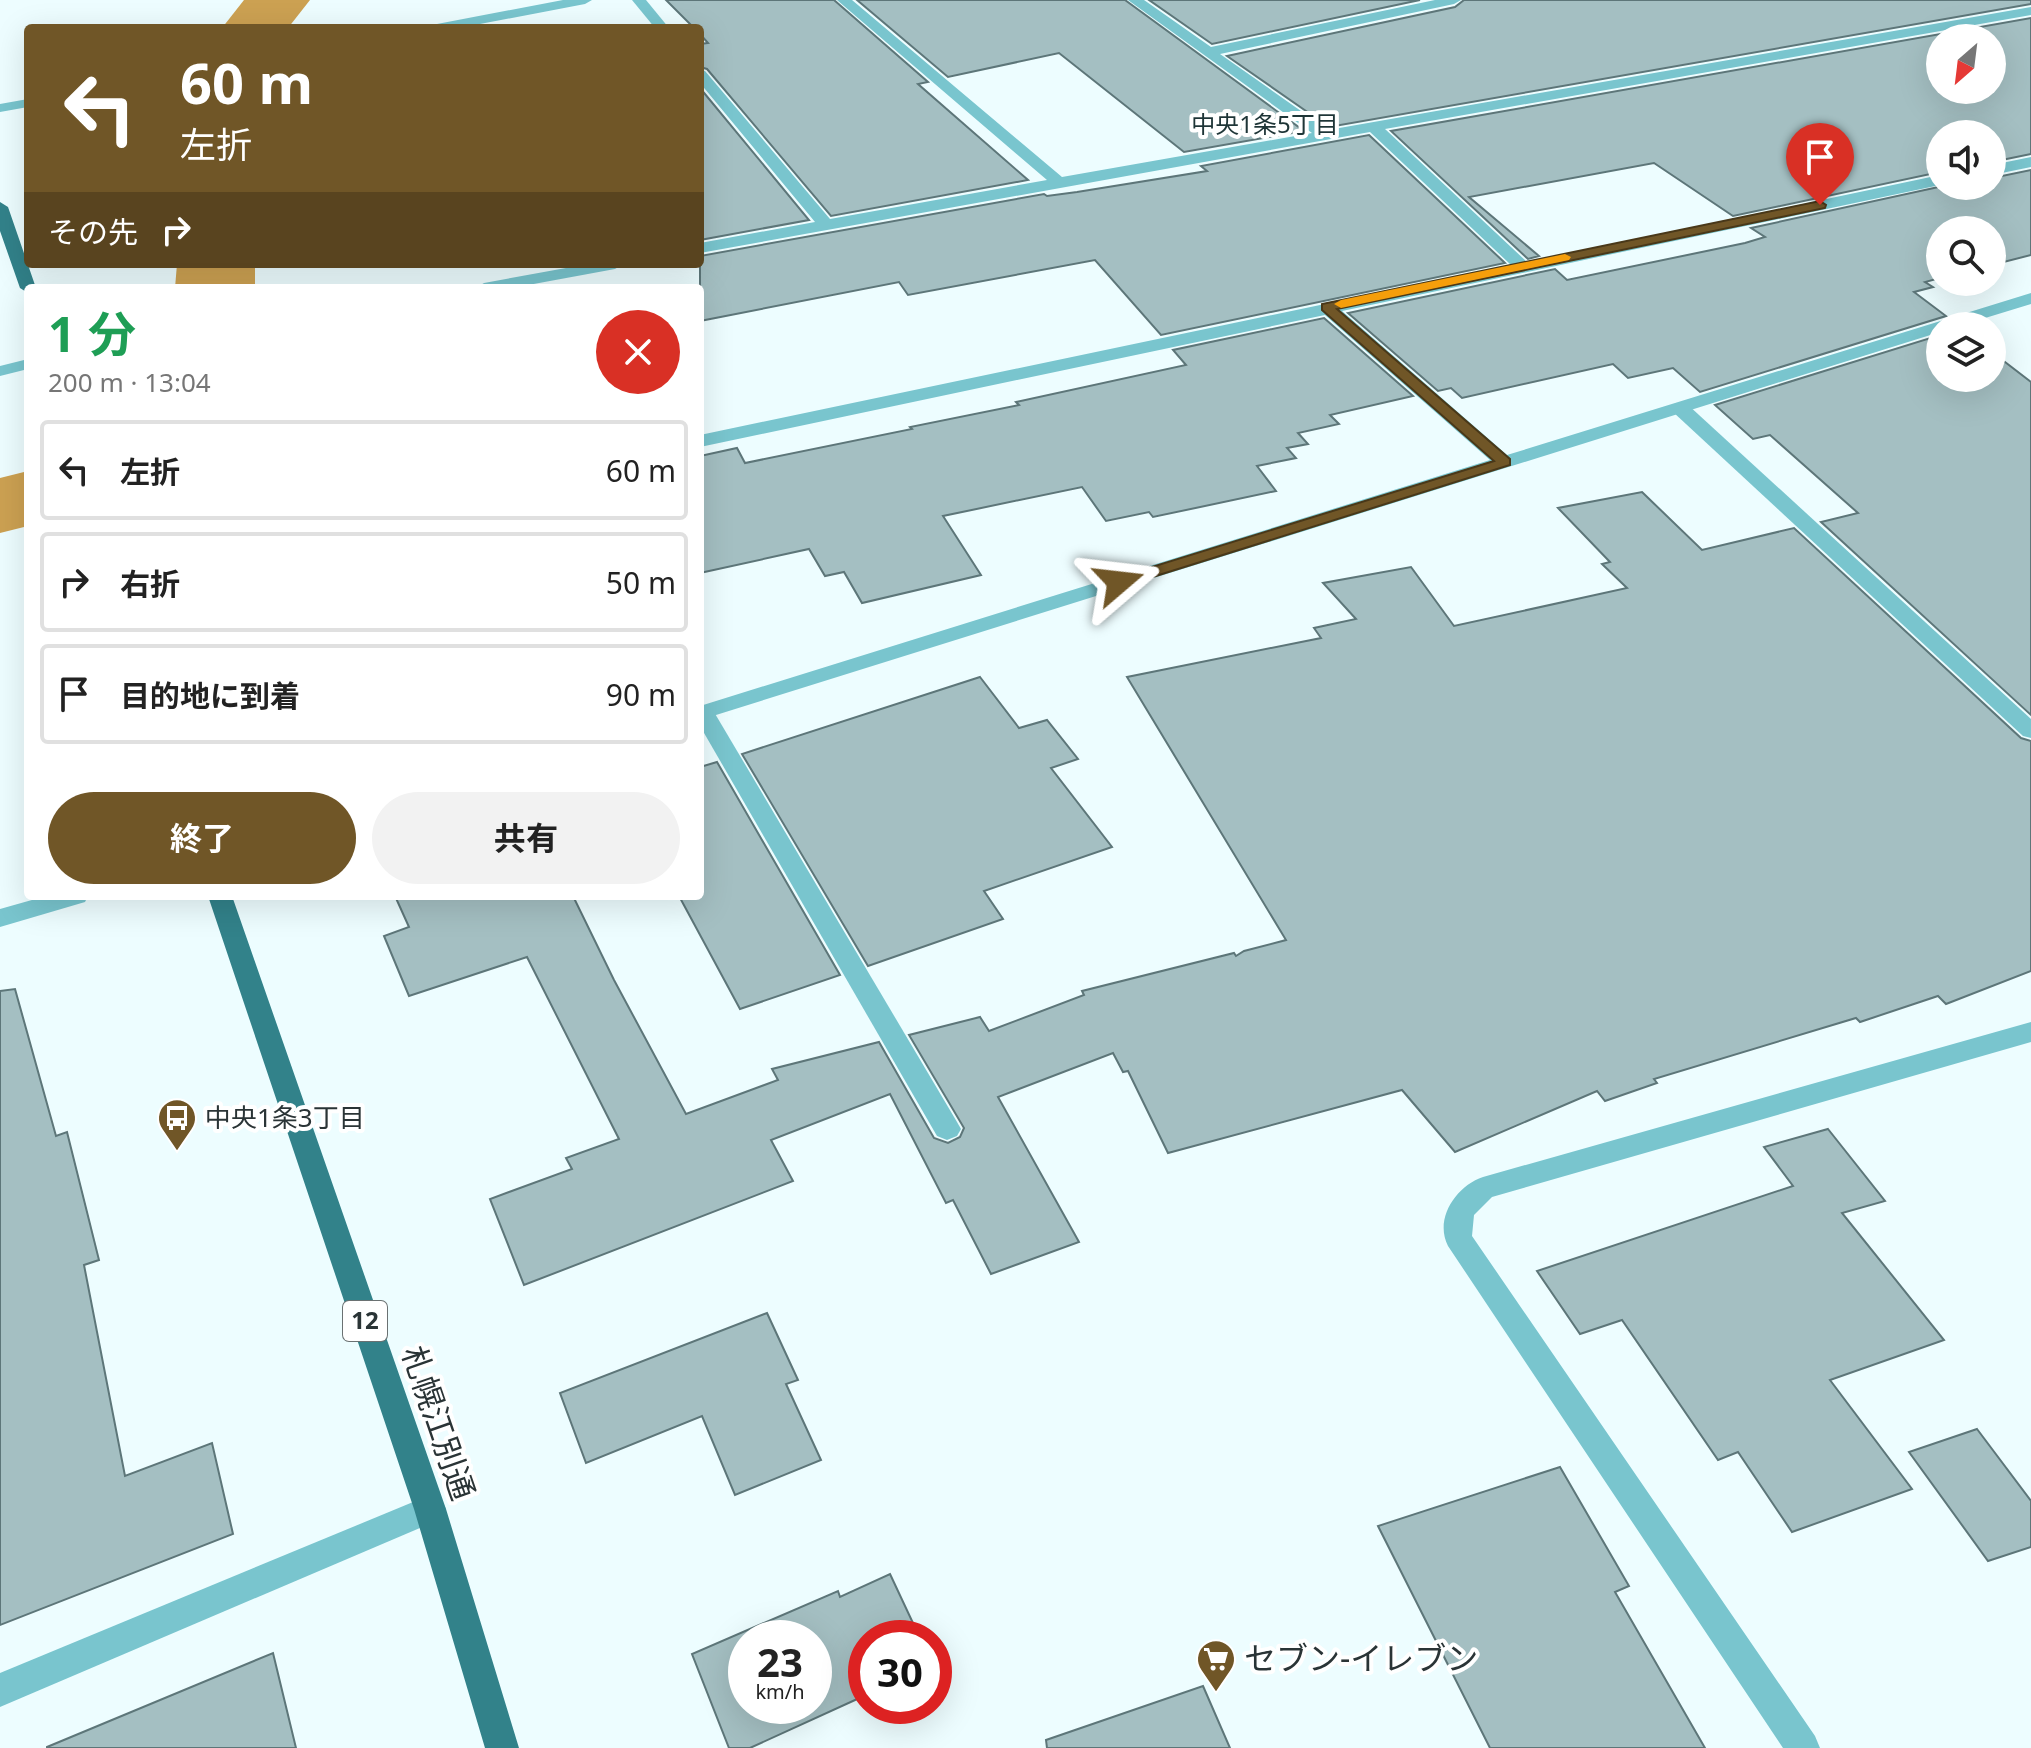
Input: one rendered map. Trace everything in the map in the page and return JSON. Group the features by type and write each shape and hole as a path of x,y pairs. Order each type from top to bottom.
{"highway":[{"path":"0,207 27,284"},
{"name":"札幌江別通","path":"221,900 430,1509 502,1748"}],"street":[{"path":"458,24 585,0"},
{"path":"639,0 659,24"},
{"path":"844,0 1057,181"},
{"path":"1135,0 1326,136"},
{"path":"1208,52 1415,4 1454,0"},
{"path":"704,247 1057,181 1375,128 2031,11"},
{"path":"704,79 826,225"},
{"path":"0,108 24,104"},
{"path":"1375,128 1522,266"},
{"path":"2006,167 2031,162"},
{"path":"704,440 1926,183"},
{"path":"499,284 550,270 572,268"},
{"path":"1986,312 2031,298"},
{"path":"1327,307 1504,462"},
{"path":"704,711 1926,331"},
{"path":"0,371 24,365"},
{"path":"1680,408 2031,731"},
{"path":"704,715 947,1129"},
{"path":"0,918 62,900"},
{"path":"1803,1748 1458,1238 1460,1211 1483,1188 2031,1032"},
{"path":"0,1690 430,1509"}],"building":[{"path":"666,0 834,0 928,82 918,84 1028,180 831,216 704,68 704,44 708,43 704,38 704,24 690,24"},
{"path":"857,0 1125,0 1304,131 1184,152 1059,53 948,77"},
{"path":"1149,0 1420,0 1212,44"},
{"path":"1464,0 2031,0 2031,4 1329,127 1227,56 1455,7"},
{"path":"2031,18 2031,154 2006,159 2006,120 1926,120 1926,175 1733,216 1654,163 1469,197 1539,256 1528,259 1391,131 1926,37 1926,104 2006,104 2006,24 1997,24"},
{"path":"704,93 809,220 704,239"},
{"path":"1369,135 1505,263 1161,335 1095,260 908,295 899,282 704,320 704,284 700,284 700,268 704,268 704,255 1044,194 1077,192 1207,171 1201,166"},
{"path":"2031,170 2031,255 2006,261 2006,216 1926,216 1926,289 1914,292 1941,312 1926,312 1926,322 1700,392 1673,368 1628,378 1613,364 1462,398 1451,388 1438,391 1348,313 1555,269 1567,280 1745,243 1765,237 1751,228 1926,190 1926,200 2006,200 2006,175"},
{"path":"1324,318 1413,396 1330,415 1339,424 1298,433 1308,444 1287,448 1296,458 1257,466 1276,491 1153,517 1149,512 1106,521 1082,487 943,516 981,575 862,603 844,572 825,576 809,549 704,572 704,455 737,448 745,463 912,429 910,427 1019,405 1016,402 1186,365 1173,350"},
{"path":"1926,339 1926,392 2006,392 2006,363 2031,382 2031,715 1821,522 1858,513 1770,435 1753,439 1715,405"},
{"path":"1642,492 1702,550 1794,528 2021,738 2031,741 2031,971 1946,1004 1938,996 1860,1022 1856,1018 1654,1079 1657,1083 1605,1101 1597,1091 1455,1152 1402,1090 1168,1153 1128,1071 1123,1072 1113,1053 998,1097 1079,1242 991,1274 953,1200 946,1203 890,1094 771,1140 793,1181 524,1285 490,1199 572,1169 566,1158 619,1139 527,957 409,996 384,936 409,927 397,900 575,900 686,1114 778,1080 772,1069 879,1042 934,1138 948,1143 960,1137 964,1128 909,1035 980,1017 989,1031 1084,995 1082,991 1234,953 1236,956 1286,940 1127,677 1321,638 1314,628 1356,619 1323,583 1411,567 1454,626 1627,588 1602,564 1610,562 1558,508"},
{"path":"980,677 1019,728 1047,720 1078,759 1051,768 1112,847 984,891 1003,919 868,966 742,754"},
{"path":"717,762 840,975 740,1009 681,900 704,900 704,766"},
{"path":"15,989 56,1136 67,1132 99,1260 84,1265 125,1476 212,1443 233,1534 0,1625 0,991"},
{"path":"1828,1129 1885,1201 1842,1213 1944,1340 1830,1380 1912,1489 1792,1532 1738,1452 1718,1460 1622,1320 1580,1334 1537,1271 1793,1186 1764,1147"},
{"path":"767,1313 798,1380 786,1384 821,1460 735,1495 702,1416 586,1463 560,1393"},
{"path":"1977,1429 2031,1501 2031,1547 1988,1561 1909,1452"},
{"path":"1560,1467 1629,1586 1615,1592 1705,1748 1490,1748 1378,1526"},
{"path":"890,1574 912,1620 848,1620 848,1703 832,1711 832,1620 771,1620 838,1591 840,1597"},
{"path":"728,1638 728,1724 803,1724 750,1748 729,1748 692,1654"},
{"path":"273,1653 296,1748 47,1748 47,1747"},
{"name":"セブン-イレブン","path":"1203,1686 1230,1748 1047,1748 1046,1740"}],"waterway":[{"path":"257,24 278,0"},
{"path":"215,284 216,268"},
{"path":"0,506 24,499"}],"slow traffic":[{"path":"1341,304 1565,257"}],"place":[{"name":"中央1条3丁目","path":"177,1152"},
{"name":"セブン-イレブン","path":"1216,1693"}],"district":[{"name":"中央1条5丁目","path":"1265,125"}],"route":[{"path":"1119,582 1504,462 1327,307 1820,205"}]}
